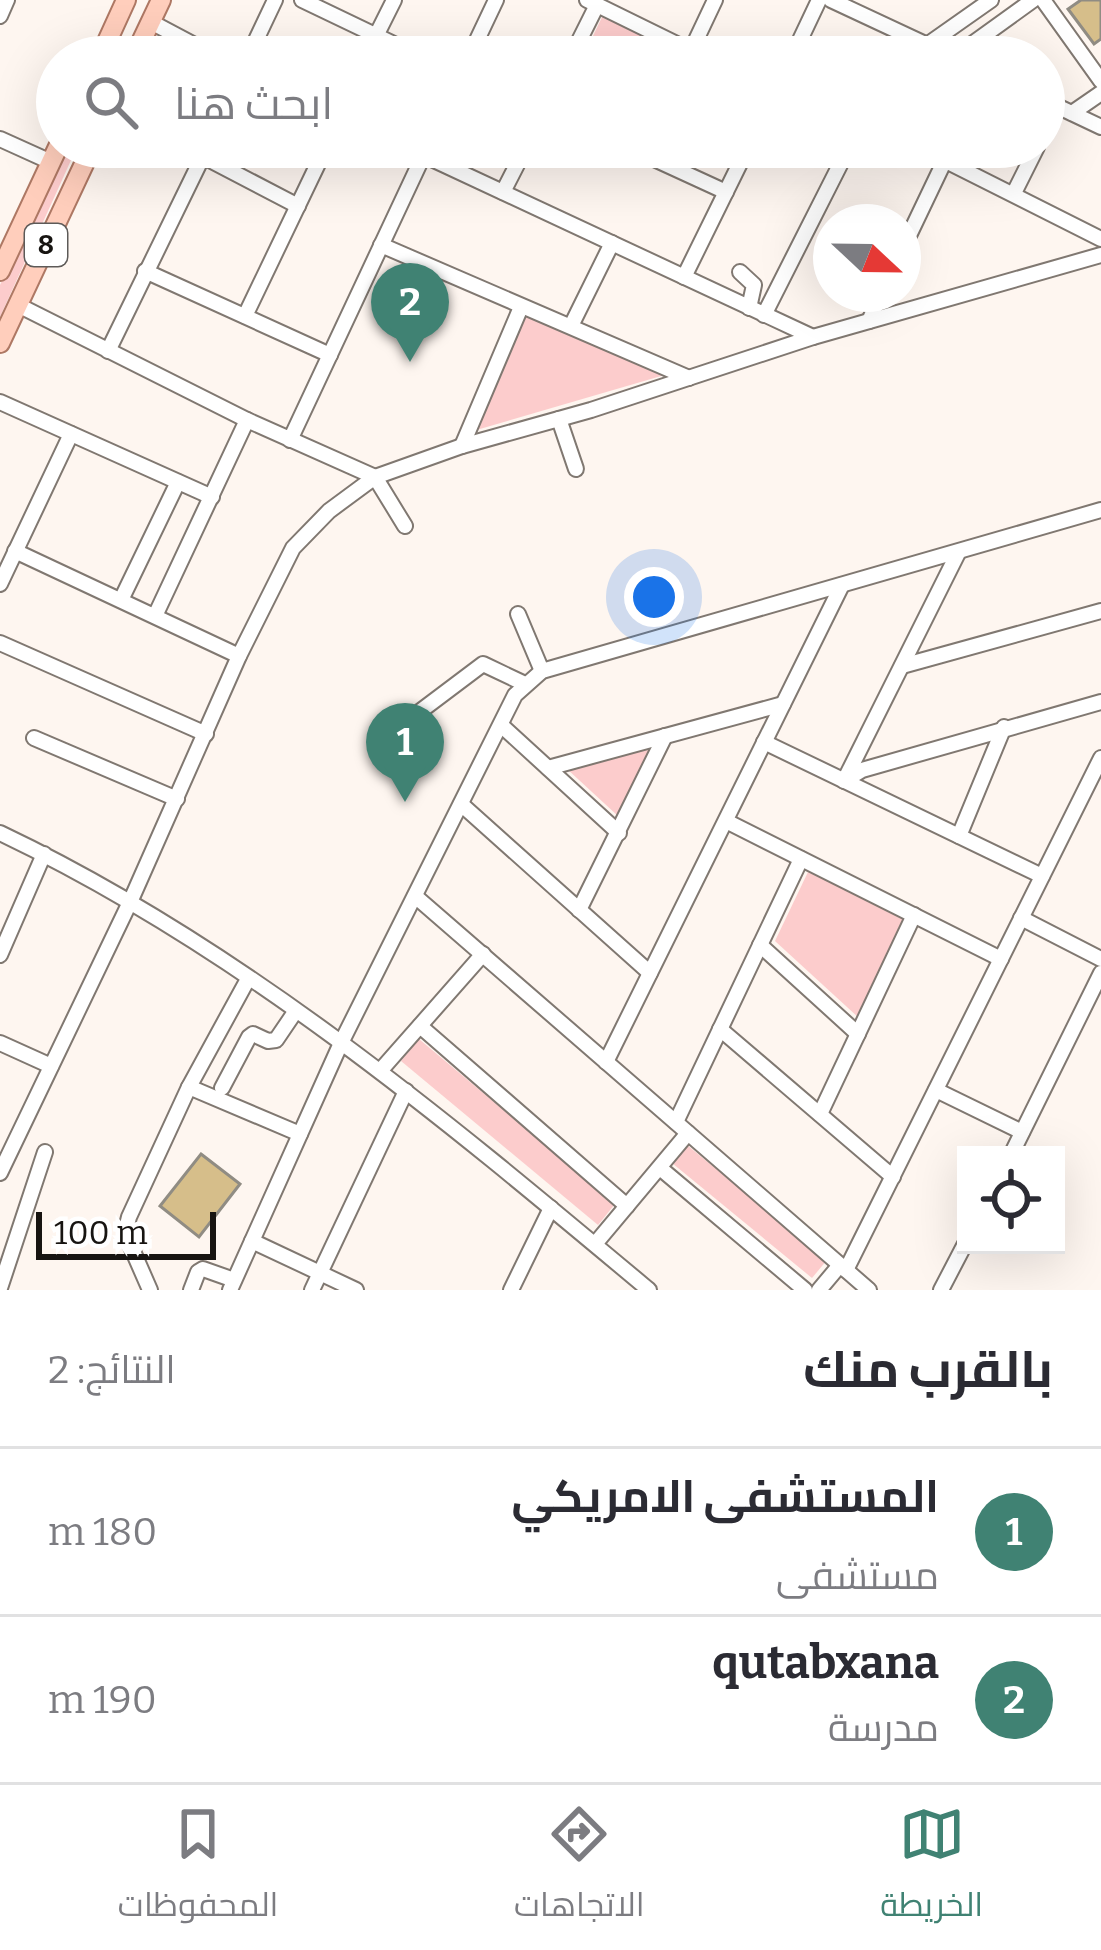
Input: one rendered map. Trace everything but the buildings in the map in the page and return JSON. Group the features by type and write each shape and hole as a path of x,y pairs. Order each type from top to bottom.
{"main road":[{"path":"110,36 126,0"},
{"path":"144,36 161,0"},
{"name":"8","path":"0,271 4,250 47,168"},
{"name":"8","path":"0,343 82,168"}],"street":[{"path":"0,16 7,0"},
{"path":"258,36 275,0"},
{"path":"302,0 376,36 394,0"},
{"path":"480,36 496,0"},
{"path":"698,36 715,0"},
{"path":"802,36 819,0"},
{"path":"831,0 908,36"},
{"path":"982,36 1033,0"},
{"path":"1043,0 1101,81"},
{"path":"579,36 592,2 656,36"},
{"path":"940,36 984,5 992,29"},
{"path":"151,22 177,36"},
{"path":"1065,104 1101,93"},
{"path":"1065,109 1099,124"},
{"path":"0,139 36,150"},
{"path":"108,351 197,168"},
{"path":"226,168 298,206"},
{"path":"245,316 316,168"},
{"path":"290,440 417,168"},
{"path":"457,168 813,337"},
{"path":"503,193 516,168"},
{"path":"677,168 726,192"},
{"path":"684,277 738,168"},
{"path":"757,311 837,168"},
{"path":"921,210 941,168"},
{"path":"962,168 1101,239"},
{"path":"1014,193 1026,168"},
{"path":"572,326 612,243"},
{"path":"381,245 688,378"},
{"path":"0,1173 6,1145 51,1066 131,900 239,656 293,548 329,511 375,477 462,446 813,337 1101,255"},
{"path":"145,271 330,355"},
{"path":"740,272 754,285 757,311"},
{"path":"18,305 247,420 375,477 405,526"},
{"path":"462,446 521,307"},
{"path":"869,321 873,312"},
{"path":"0,402 212,497"},
{"path":"559,419 576,469"},
{"path":"155,616 247,420"},
{"path":"0,584 71,434"},
{"path":"121,600 178,482"},
{"path":"191,1290 203,1269 232,1285 341,1043 525,684 542,670 1101,510"},
{"path":"16,551 239,656"},
{"path":"844,781 958,553"},
{"path":"606,1062 842,585"},
{"path":"902,666 1101,611"},
{"path":"518,614 542,670"},
{"path":"0,643 206,734"},
{"path":"398,728 483,664 525,684"},
{"path":"844,781 862,770 1101,702"},
{"path":"548,768 783,704"},
{"path":"501,724 620,833"},
{"path":"959,836 1004,728"},
{"path":"578,910 665,736"},
{"path":"34,738 177,799"},
{"path":"764,742 1042,876"},
{"path":"819,1290 843,1268 893,1177 1101,758"},
{"path":"461,804 650,973"},
{"path":"726,820 1001,959"},
{"path":"0,833 131,900 341,1043 650,1290"},
{"path":"2,948 44,854"},
{"path":"676,1122 802,859"},
{"path":"415,896 869,1290"},
{"path":"820,1114 914,916"},
{"path":"1021,918 1101,958"},
{"path":"760,944 858,1034"},
{"path":"380,1071 482,955"},
{"path":"1015,1146 1101,973"},
{"path":"150,1290 125,1233 129,1216 189,1087 248,979"},
{"path":"222,1088 249,1037 276,1040 295,1012"},
{"path":"420,1026 628,1207"},
{"path":"720,1029 893,1177"},
{"path":"0,1043 51,1066"},
{"path":"189,1087 300,1134"},
{"path":"936,1090 1022,1132"},
{"path":"312,1290 406,1091"},
{"path":"595,1244 688,1133"},
{"path":"2,1278 45,1152"},
{"path":"660,1168 805,1290"},
{"path":"511,1290 551,1208"},
{"path":"252,1241 356,1290"},
{"path":"941,1290 960,1254"}],"shaded area":[{"path":"603,15 647,36 593,36"},
{"path":"54,168 67,168 0,317 0,285"},
{"path":"525,313 668,374 473,431"},
{"path":"652,747 618,816 566,768"},
{"path":"808,872 907,919 859,1018 775,941"},
{"path":"419,1039 615,1204 598,1225 401,1061"},
{"path":"687,1145 827,1260 812,1278 672,1163"}],"place":[{"name":"qutabxana","path":"410,362"},
{"name":"المستشفى الامريكي","path":"405,802"}]}
